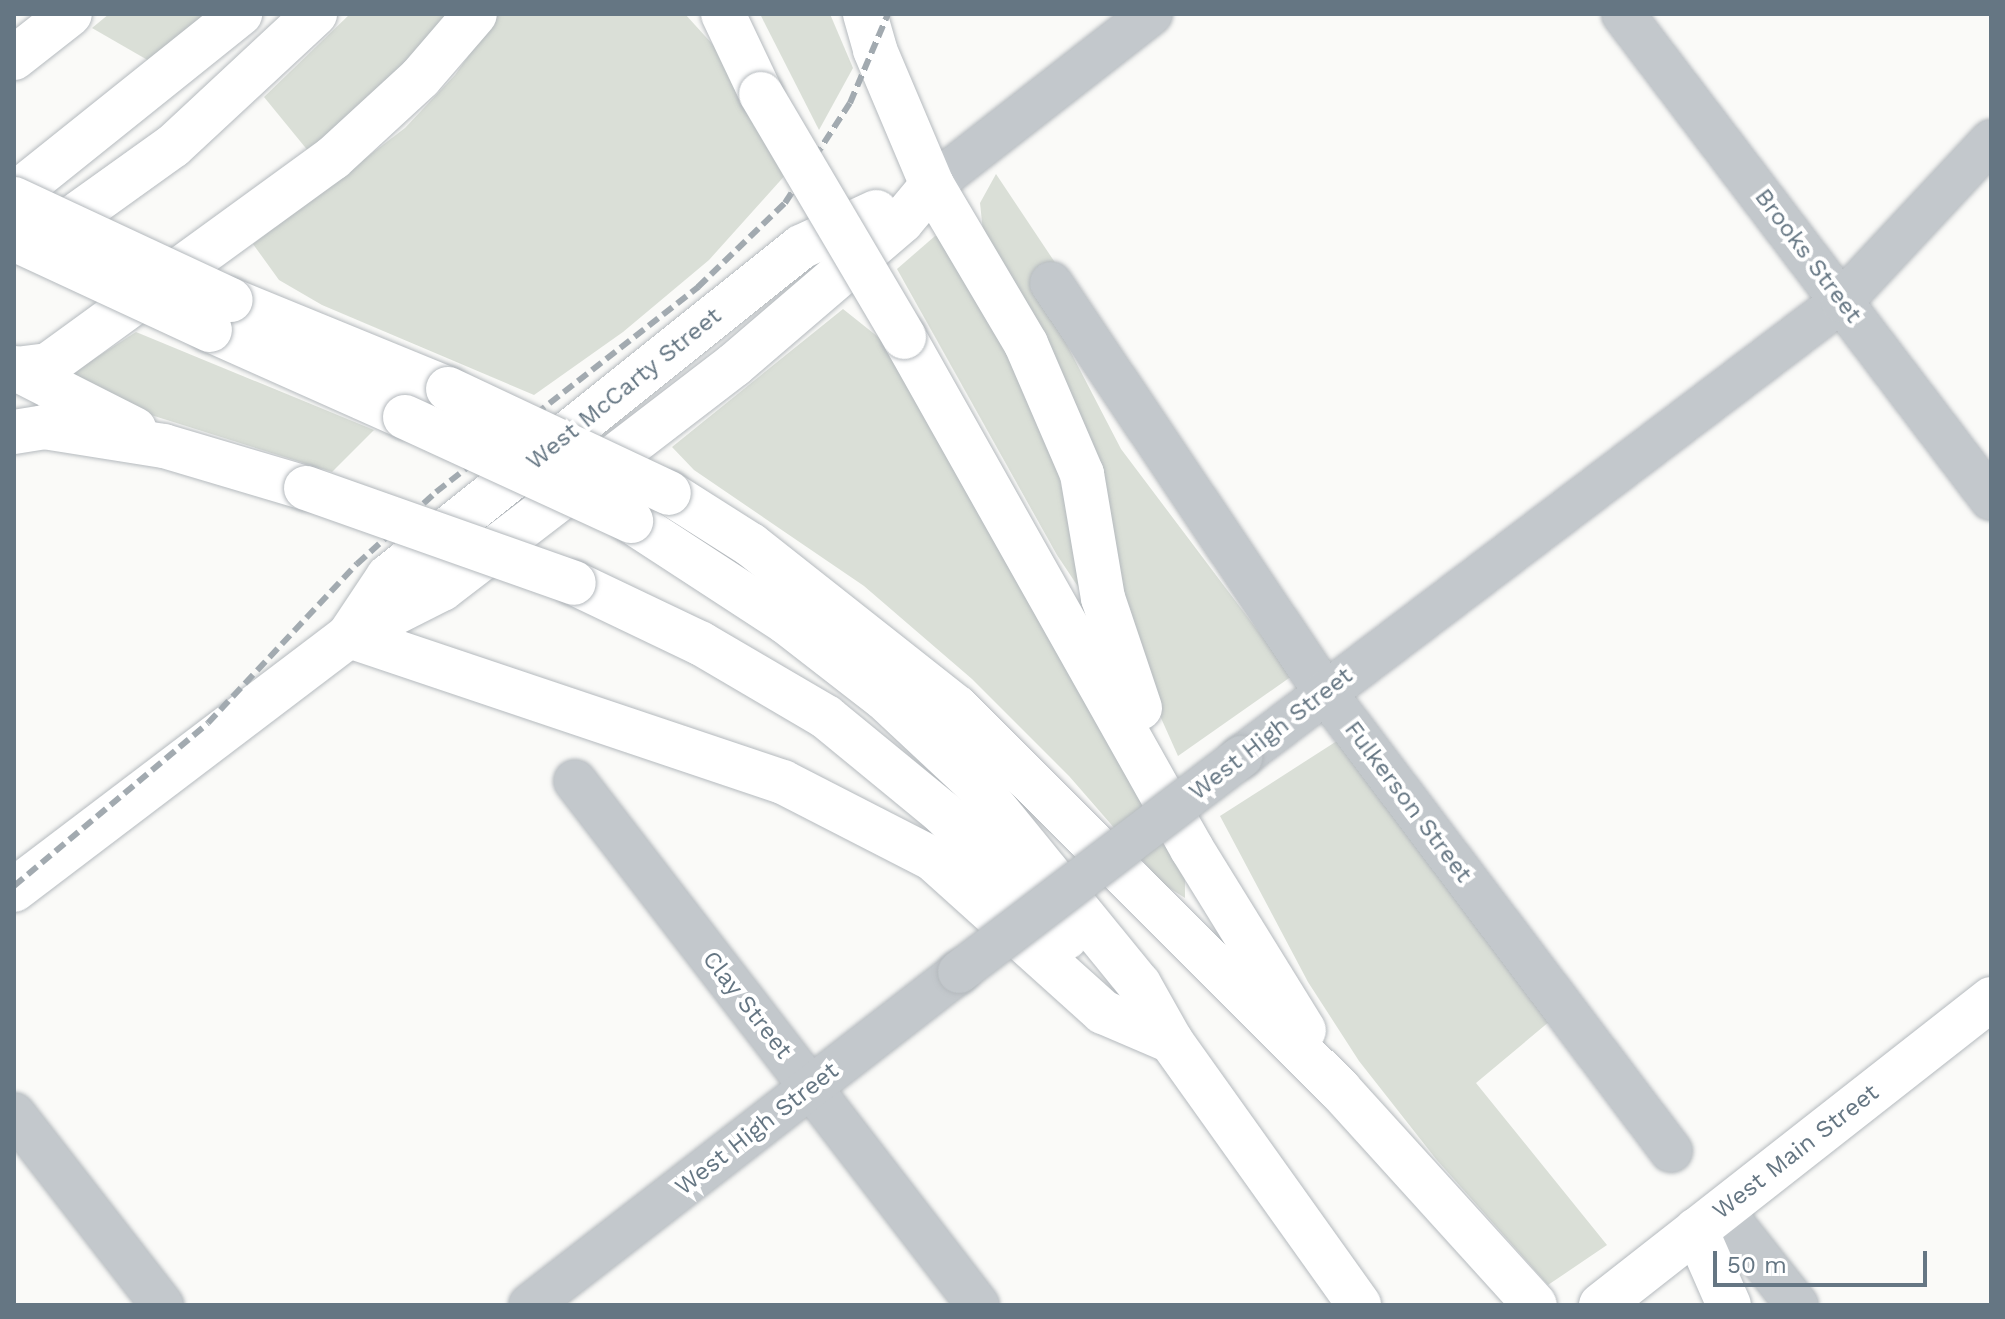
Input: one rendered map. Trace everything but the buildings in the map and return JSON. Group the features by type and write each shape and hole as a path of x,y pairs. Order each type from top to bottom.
{"main road":[{"path":"14,19 41,14"},
{"path":"14,58 70,14"},
{"path":"240,14 14,197 405,417 631,521 786,622 884,698 974,782 1139,984 1171,1041 1359,1305"},
{"path":"14,259 173,146 315,14"},
{"path":"15,369 48,365 333,158 420,78 475,14"},
{"path":"865,14 875,50 932,185 1026,344 1082,474 1113,637 1192,849"},
{"path":"720,19 904,337 1192,849 1340,1090"},
{"name":"West McCarty Street","path":"14,890 349,636 442,589 734,365 902,221 932,185"},
{"path":"14,239 220,315 448,389 669,493 751,545 956,707 1340,1090 1535,1305"},
{"path":"15,369 164,446"},
{"path":"14,432 44,427 164,446 306,488 574,583 700,643 826,717 943,813 1171,1041"},
{"path":"349,636 783,782 933,859 1103,1012 1171,1041"},
{"name":"West Main Street","path":"1618,1293 1991,999"},
{"path":"1709,1220 1729,1305"}],"street":[{"name":"West McCarty Street","path":"932,185 1151,14"},
{"name":"Brooks Street","path":"1623,14 1991,499"},
{"name":"West High Street","path":"530,1305 959,972 1842,301 1991,141"},
{"name":"Fulkerson Street","path":"1051,283 1325,692 1671,1151"},
{"name":"Clay Street","path":"575,781 978,1305"},
{"path":"14,1114 162,1305"},
{"path":"1709,1220 1797,1305"}],"shaded area":[{"path":"109,14 210,14 151,62 92,28"},
{"path":"350,14 454,14 441,33 309,152 264,97"},
{"path":"498,14 685,14 715,47 788,172 709,260 623,332 534,395 322,305 279,280 253,244 405,128 455,75"},
{"path":"760,14 830,14 853,68 819,130"},
{"path":"996,174 1060,270 1038,289 1121,449 1292,676 1178,756 1144,680 983,231 980,203"},
{"path":"935,236 946,238 1027,380 1053,452 1091,606 1057,555 897,269"},
{"path":"843,309 897,352 926,421 1185,879 1185,898 1163,884 1069,776 972,679 864,586 694,470 672,447"},
{"path":"136,332 374,430 332,472 116,404 69,375"},
{"path":"1340,739 1556,1016 1476,1083 1607,1245 1548,1285 1436,1159 1359,1061 1308,982 1220,816"}],"railway":[{"path":"14,886 208,723 357,564 436,492 698,287 785,203 850,103 888,14"}]}
